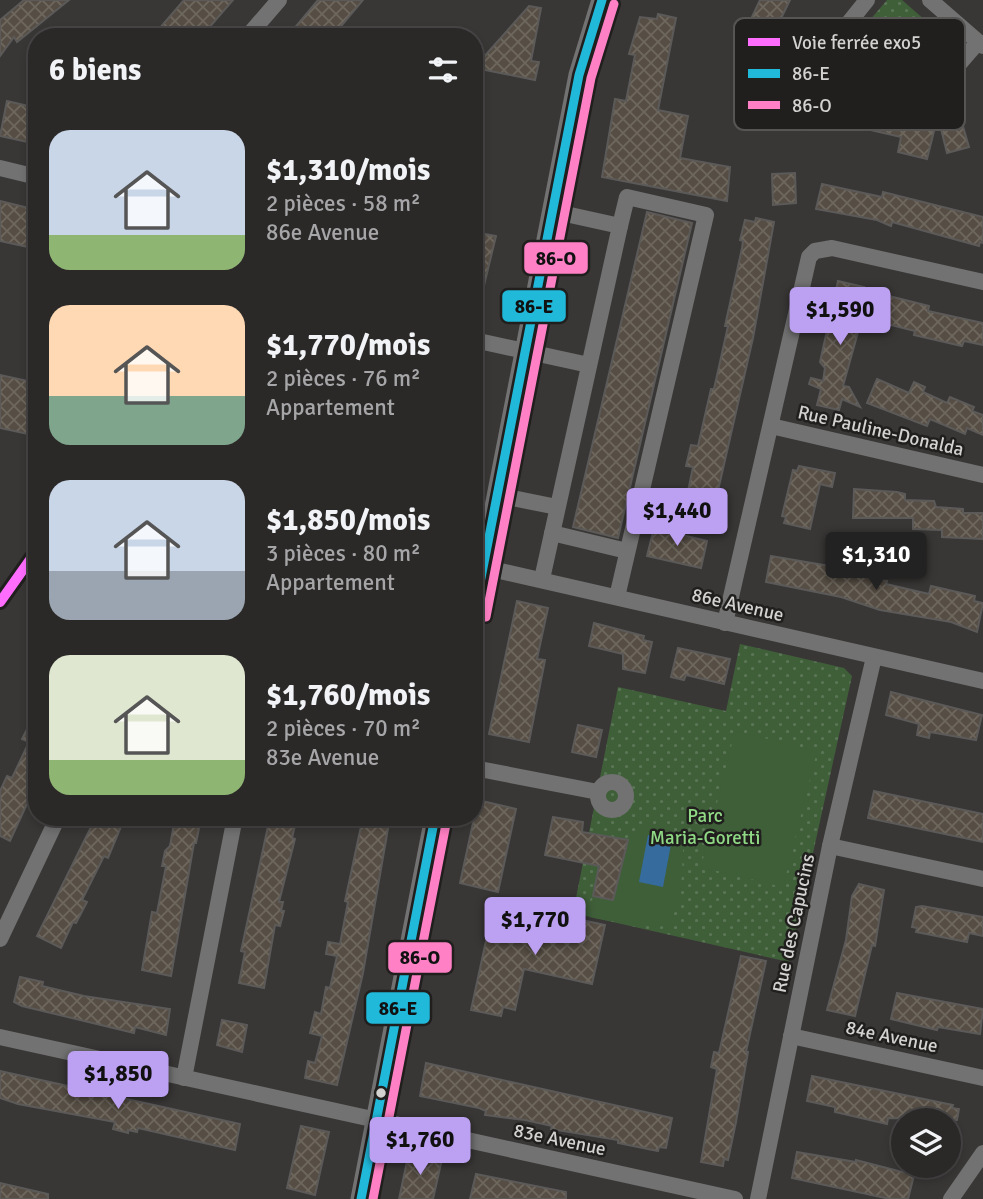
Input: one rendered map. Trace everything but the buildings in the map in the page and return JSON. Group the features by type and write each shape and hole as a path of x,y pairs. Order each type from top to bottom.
{"main road":[{"path":"483,550 497,495 579,75 602,0"},
{"path":"361,1199 433,826"}],"street":[{"path":"255,28 279,0"},
{"path":"853,18 867,0"},
{"path":"929,0 950,18"},
{"path":"965,31 980,44 965,59"},
{"path":"0,168 28,175"},
{"path":"542,579 627,197 706,215 617,597"},
{"path":"552,211 620,226"},
{"path":"725,623 807,265 815,251 831,248 983,282"},
{"path":"483,342 589,365"},
{"name":"Rue Pauline-Donalda","path":"771,426 983,475"},
{"path":"497,495 558,508"},
{"path":"552,534 628,551"},
{"name":"86e Avenue","path":"483,567 983,681"},
{"name":"Rue des Capucins","path":"758,1199 830,846 874,657"},
{"path":"483,770 598,792"},
{"path":"0,939 54,826"},
{"path":"184,1077 233,826"},
{"path":"830,846 983,880"},
{"name":"84e Avenue","path":"791,1036 983,1078"},
{"name":"83e Avenue","path":"0,1037 735,1199"},
{"path":"951,1199 983,1153"}],"green space":[{"path":"887,0 902,0 923,18 872,18"},
{"name":"Parc Maria-Goretti","path":"740,644 844,668 852,676 789,962 573,913 618,687 726,711"},
{"path":"735,731 817,751 783,887 701,867"},
{"path":"645,826 684,833 681,888 670,927 589,917 593,896 622,854 625,855 627,843"}],"water":[{"path":"648,835 672,839 663,887 639,882"}],"rail line":[{"name":"exo5","path":"0,602 28,563"}],"transit line":[{"name":"86-E","path":"483,568 579,75 602,0"},
{"name":"86-O","path":"486,617 591,78 614,4"},
{"name":"86-E","path":"361,1199 433,826"},
{"name":"86-O","path":"373,1199 446,826"}]}
